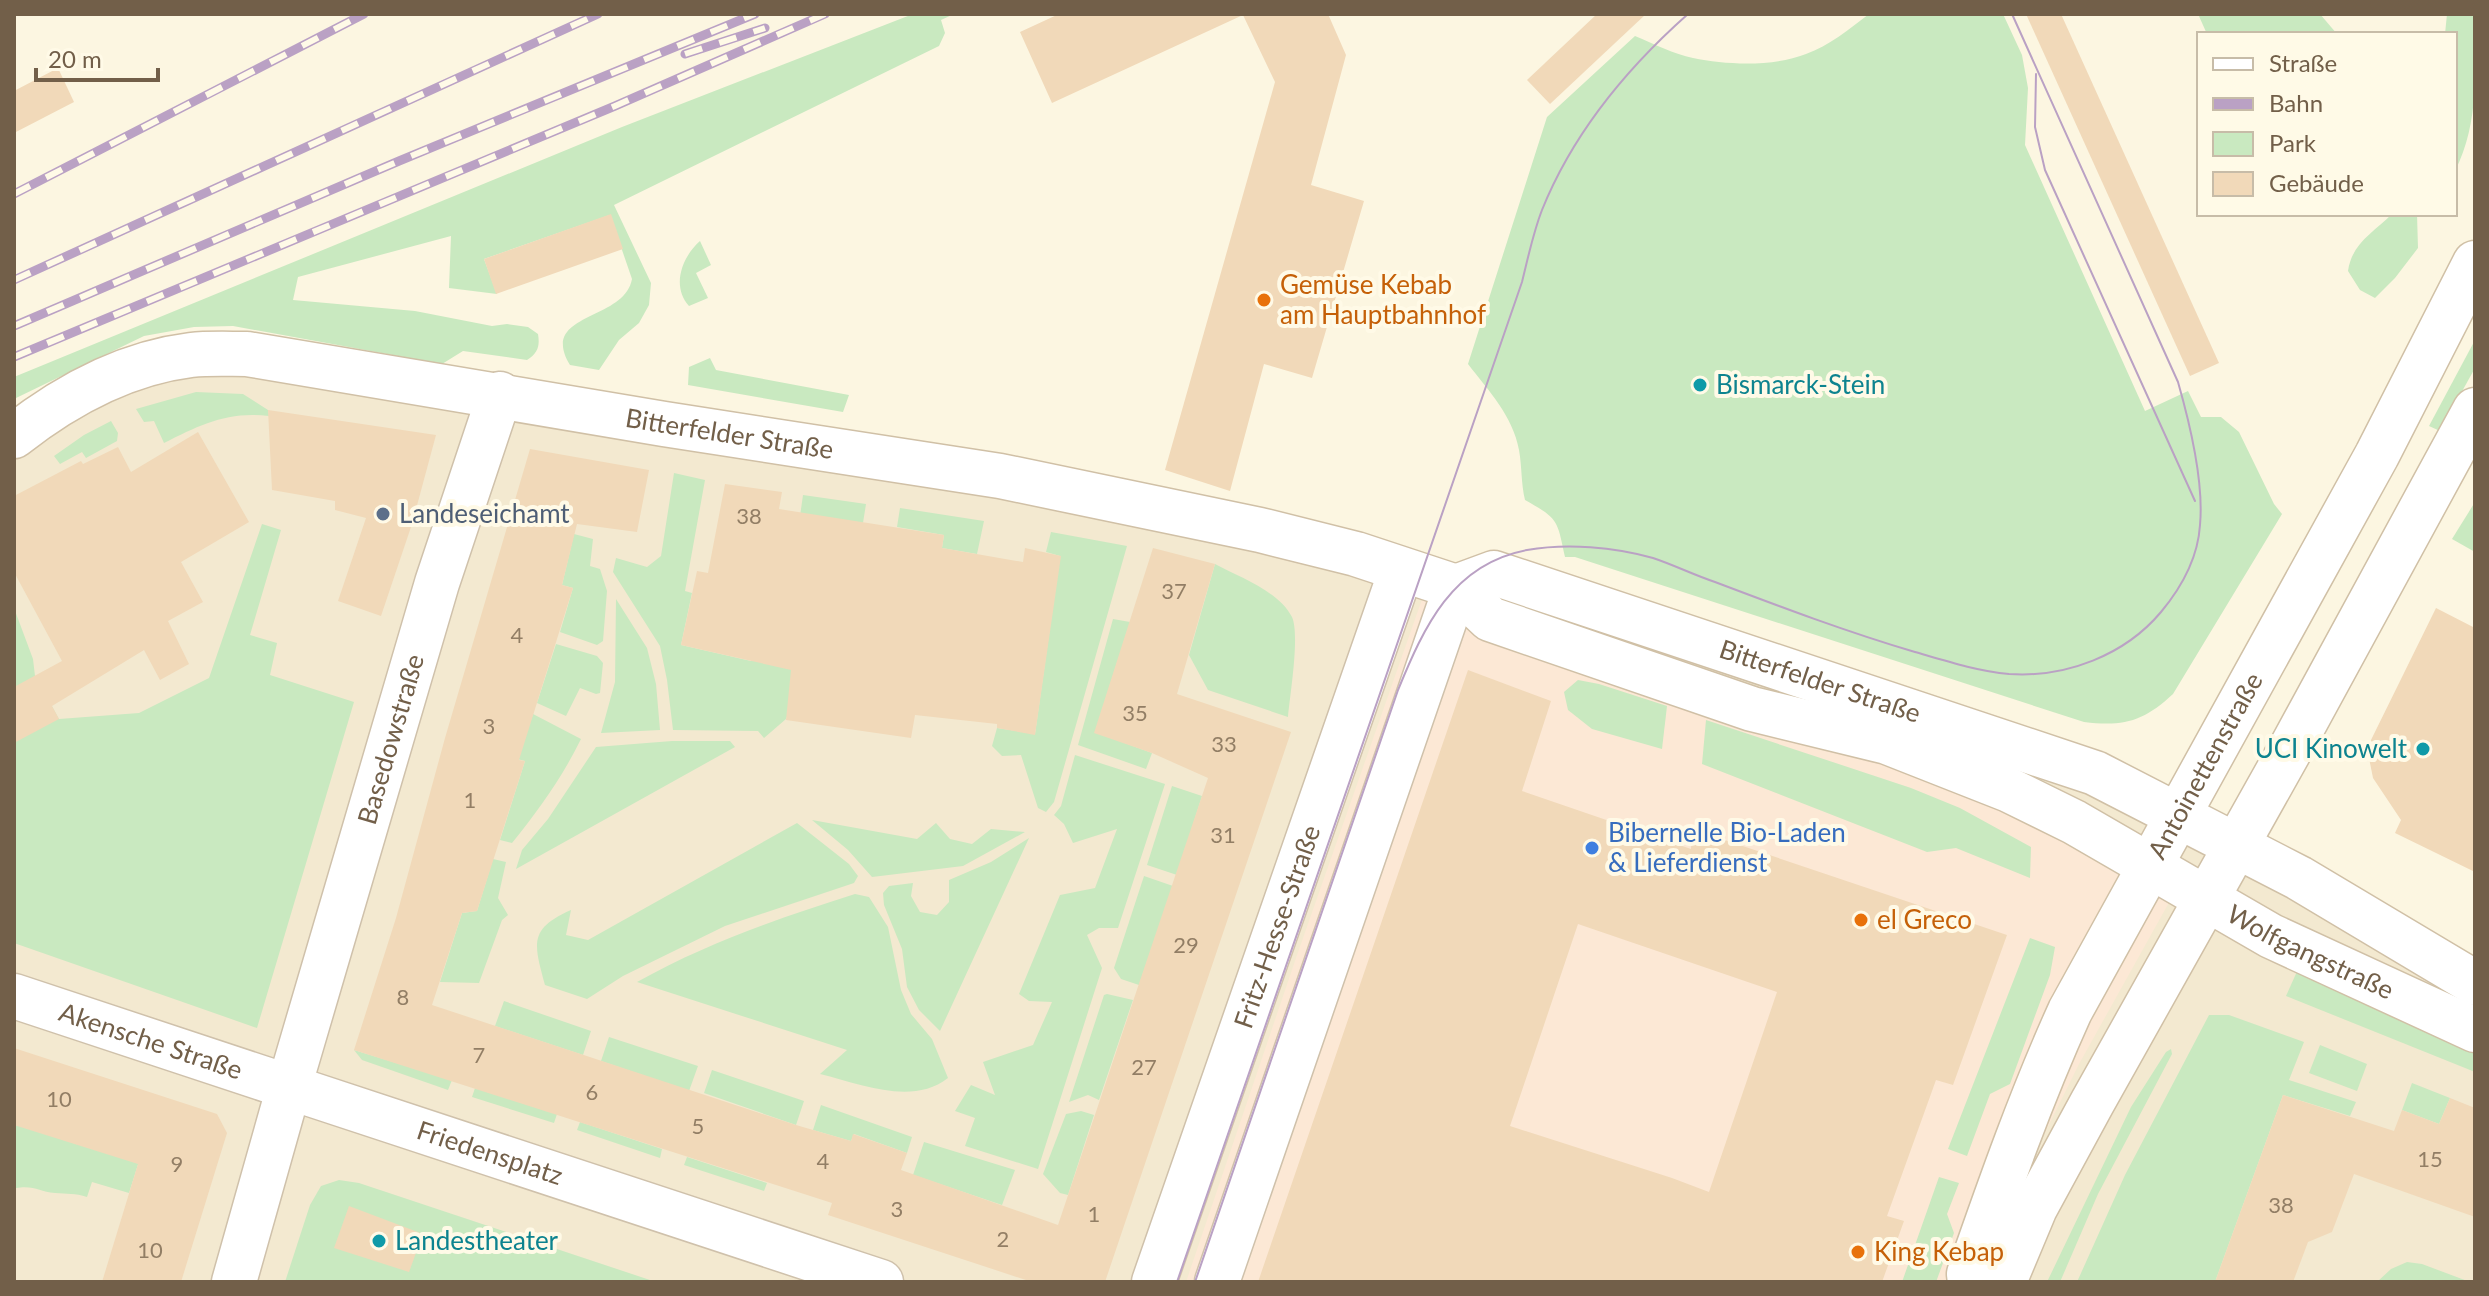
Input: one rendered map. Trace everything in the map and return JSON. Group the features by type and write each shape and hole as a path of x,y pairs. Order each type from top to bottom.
{"street":[{"name":"Antoinettenstraße","path":"1970,1282 1969,1274 2039,1079 2070,1011 2377,455 2475,263"},
{"name":"Bitterfelder Straße","path":"14,436 82,391 137,366 192,355 247,354 500,394 664,424 1000,476 1260,530 1341,550 1456,587 1490,619 1752,709 1887,742 1928,757 2060,815 2151,864"},
{"name":"Basedowstraße","path":"289,1087 437,583 500,394"},
{"path":"2004,1282 2035,1208 2299,735 2475,410"},
{"name":"Fritz-Hesse-Straße","path":"1154,1282 1401,571"},
{"name":"Bitterfelder Straße","path":"1456,587 1494,573 2095,773 2178,815"},
{"path":"1217,1282 1456,587"},
{"name":"Wolfgangstraße","path":"2178,815 2324,892 2475,983"},
{"name":"Wolfgangstraße","path":"2151,864 2271,936 2475,1030"},
{"name":"Akensche Straße","path":"14,996 289,1087"},
{"path":"234,1282 289,1087"},
{"name":"Friedensplatz","path":"289,1087 881,1282"}],"shaded area":[{"path":"192,355 1494,573 2095,773 2475,983 2475,1282 14,1282 14,436"},
{"path":"1426,588 2098,822 2191,863 2079,1064 2026,1171 1987,1282 1186,1282"}],"green space":[{"path":"913,14 954,14 941,20 945,33 939,46 614,205 651,283 649,305 639,323 619,340 599,370 570,365 563,348 565,335 573,326 614,303 626,293 632,279 610,215 484,259 497,294 449,288 451,236 298,277 293,300 415,311 492,326 507,324 528,327 538,334 539,342 536,352 527,360 463,351 442,364 233,326 194,327 144,336 14,399 14,377 622,127"},
{"path":"1869,14 2003,14 2022,55 2028,88 2025,145 2145,411 2188,391 2201,417 2221,417 2239,432 2274,504 2282,514 2173,694 2133,720 2111,724 2084,722 1575,557 1565,557 1555,522 1525,500 1519,450 1511,426 1499,404 1468,364 1547,117 1635,36 1693,58 1765,63 1814,51"},
{"path":"2198,14 2320,14 2335,32 2206,32"},
{"path":"2447,14 2475,14 2472,114 2457,166 2457,32 2445,32"},
{"path":"2390,216 2417,216 2418,248 2375,298 2360,290 2348,271 2354,253"},
{"path":"700,241 711,265 696,273 708,298 689,306 681,290 681,272 688,255"},
{"path":"2475,340 2475,368 2440,431 2429,426"},
{"path":"710,358 716,370 849,395 843,412 688,385 689,367"},
{"path":"196,392 243,394 268,410 269,416 227,418 202,425 164,443 154,421 144,422 136,409"},
{"path":"111,421 118,433 117,441 86,458 82,452 60,464 54,456 84,435"},
{"path":"674,473 705,480 685,591 692,593 681,645 751,661 788,601 803,495 866,504 863,523 786,719 764,738 758,731 673,730 660,646 613,572 616,558 647,567 661,556"},
{"path":"2475,502 2475,552 2452,539"},
{"path":"900,508 984,521 977,554 942,548 944,535 897,527"},
{"path":"262,524 281,530 250,635 277,643 270,675 354,702 257,1028 14,943 14,608 33,659 35,676 59,719 139,713 209,678"},
{"path":"1051,532 1127,546 1054,802 1046,812 1038,808 1021,755 1002,756 992,746 997,728 1035,734 1060,556 1046,552"},
{"path":"574,534 593,539 590,566 600,569 607,591 603,641 597,645 560,632 573,588 562,585"},
{"path":"1215,564 1268,592 1292,617 1295,651 1288,717 1208,690 1189,655"},
{"path":"616,599 647,648 656,684 660,730 601,733 615,682"},
{"path":"1113,619 1130,622 1095,732 1152,753 1146,769 1078,745"},
{"path":"556,644 597,656 603,663 600,693 580,688 566,716 537,703"},
{"path":"1578,680 1667,706 1662,749 1592,729 1568,710 1564,692"},
{"path":"533,714 581,739 550,793 512,843 500,840 525,761 517,759"},
{"path":"1706,720 1911,788 1960,808 2031,847 2030,878 1956,848 1927,852 1702,764"},
{"path":"672,741 730,741 735,747 516,869 522,850 548,819 596,747"},
{"path":"1075,755 1165,784 1118,928 1099,928 1087,935 1102,968 1038,1169 965,1146 975,1118 955,1111 971,1085 995,1095 983,1062 1033,1045 1052,1002 1029,1001 1019,994 1060,895 1095,888 1117,829 1073,843 1064,824 1054,815 1061,806"},
{"path":"1172,786 1202,796 1177,875 1147,865"},
{"path":"812,820 917,839 936,823 950,839 972,844 991,829 1025,832 963,866 872,877 848,850"},
{"path":"797,823 849,864 858,876 854,883 725,926 623,976 587,999 545,985 538,959 538,939 547,924 557,917 571,910 566,935 588,940"},
{"path":"1029,838 940,1031 919,1010 907,987 902,949 884,905 883,893 889,886 913,883 911,896 920,912 937,915 949,902 949,880 991,862"},
{"path":"493,859 506,862 498,898 508,915 502,920 479,983 440,982 462,913 477,911"},
{"path":"1144,876 1173,886 1139,985 1121,979 1114,968"},
{"path":"855,894 869,897 888,927 901,990 911,1014 932,1039 948,1078 934,1086 902,1092 820,1074 847,1050 637,982 744,932"},
{"path":"2030,938 2055,947 2050,975 2010,1084 1990,1094 1967,1156 1948,1149"},
{"path":"2299,967 2475,1043 2475,1072 2286,996"},
{"path":"1104,995 1133,1000 1099,1100 1088,1095 1069,1102"},
{"path":"504,1001 591,1031 583,1055 495,1026"},
{"path":"2209,1015 2229,1015 2304,1042 2289,1080 2356,1102 2350,1116 2283,1095 2215,1282 2077,1282 2125,1175"},
{"path":"609,1037 698,1066 689,1091 601,1061"},
{"path":"2320,1045 2367,1064 2357,1091 2309,1073"},
{"path":"2171,1049 2172,1054 2098,1194 2060,1282 2047,1282 2131,1107 2166,1052"},
{"path":"354,1050 452,1080 448,1090 362,1060"},
{"path":"712,1070 804,1101 796,1125 704,1093"},
{"path":"2412,1083 2450,1098 2439,1124 2402,1110"},
{"path":"475,1088 557,1114 554,1123 472,1097"},
{"path":"821,1105 912,1137 907,1153 854,1134 851,1141 813,1130"},
{"path":"1081,1111 1094,1115 1068,1195 1060,1193 1043,1174 1066,1114"},
{"path":"580,1122 662,1149 660,1158 577,1130"},
{"path":"14,1125 147,1136 129,1193 92,1182 87,1197 28,1187 16,1188 14,1193"},
{"path":"924,1142 1015,1170 1002,1205 913,1175"},
{"path":"687,1157 767,1183 764,1191 684,1165"},
{"path":"1939,1177 1959,1183 1947,1214 1954,1233 1936,1282 1902,1282"},
{"path":"339,1180 359,1183 656,1282 285,1282 310,1205 321,1186"},
{"path":"2407,1262 2422,1264 2470,1282 2377,1282 2391,1269"}],"building":[{"path":"1059,14 1328,14 1346,55 1311,185 1364,201 1312,378 1264,364 1230,491 1165,470 1275,82 1243,15 1052,103 1020,32"},
{"path":"1597,14 1646,14 1550,104 1527,80"},
{"path":"2026,14 2061,14 2219,363 2190,376"},
{"path":"58,68 74,102 14,133 14,91"},
{"path":"611,214 623,249 496,294 484,259"},
{"name":"Landeseichamt","path":"268,410 436,435 412,524 381,616 338,601 366,518 335,510 335,501 272,490"},
{"path":"198,432 249,522 181,562 203,602 168,621 189,664 160,680 144,650 52,706 59,719 14,743 14,687 62,661 14,572 14,496 81,461 83,464 118,447 131,472"},
{"path":"530,449 649,470 637,532 577,524 562,585 573,588 519,760 525,761 477,911 462,913 432,1005 796,1125 851,1141 853,1134 907,1153 901,1170 1058,1225 1208,778 1152,753 1094,733 1153,548 1215,564 1177,694 1291,732 1105,1282 1032,1282 828,1215 832,1203 354,1050 396,918"},
{"path":"725,484 782,492 779,509 944,535 942,548 1023,562 1025,548 1061,556 1035,735 997,728 997,724 915,715 911,738 786,720 791,670 681,645 697,571 708,573"},
{"name":"UCI Kinowelt","path":"2436,608 2475,628 2475,872 2395,833 2401,820 2373,778 2369,758 2371,740"},
{"path":"1468,670 1551,701 1522,791 1691,849 1692,829 2007,935 1953,1085 1936,1080 1887,1216 1904,1221 1882,1282 1258,1282","holes":["1578,924 1777,992 1709,1192 1510,1126"]},
{"path":"14,1048 217,1114 227,1133 181,1282 102,1282 138,1164 14,1125"},
{"path":"2283,1095 2394,1131 2402,1110 2439,1124 2450,1098 2475,1108 2475,1217 2354,1174 2332,1232 2308,1242 2293,1282 2215,1282"},
{"name":"Landestheater","path":"349,1206 423,1234 409,1272 334,1248"}],"tram line":[{"path":"1177,1282 1522,282 1542,210 1569,155 1603,104 1643,57 1688,14"},
{"path":"1195,1282 1398,690 1430,622 1460,584 1479,569 1501,557 1542,548 1590,547 1622,551 1653,558 1839,628 1962,665 2009,674 2052,672 2093,661 2112,652 2146,627 2175,593 2196,549 2201,508 2195,453 2178,382 2012,14"},
{"path":"2036,74 2035,127 2045,170 2195,501"}],"railway":[{"path":"14,194 364,14"},
{"path":"14,280 598,14"},
{"path":"14,326 399,161 755,14"},
{"path":"14,357 615,106 825,14"},
{"path":"685,54 765,28"}],"place":[{"name":"Gemüse Kebab am Hauptbahnhof","path":"1264,300"},
{"name":"Bismarck-Stein","path":"1700,385"},
{"name":"Landeseichamt","path":"383,514"},
{"name":"UCI Kinowelt","path":"2423,749"},
{"name":"Bibernelle Bio-Laden & Lieferdienst","path":"1592,848"},
{"name":"el Greco","path":"1861,920"},
{"name":"Landestheater","path":"379,1241"},
{"name":"King Kebap","path":"1858,1252"}]}
